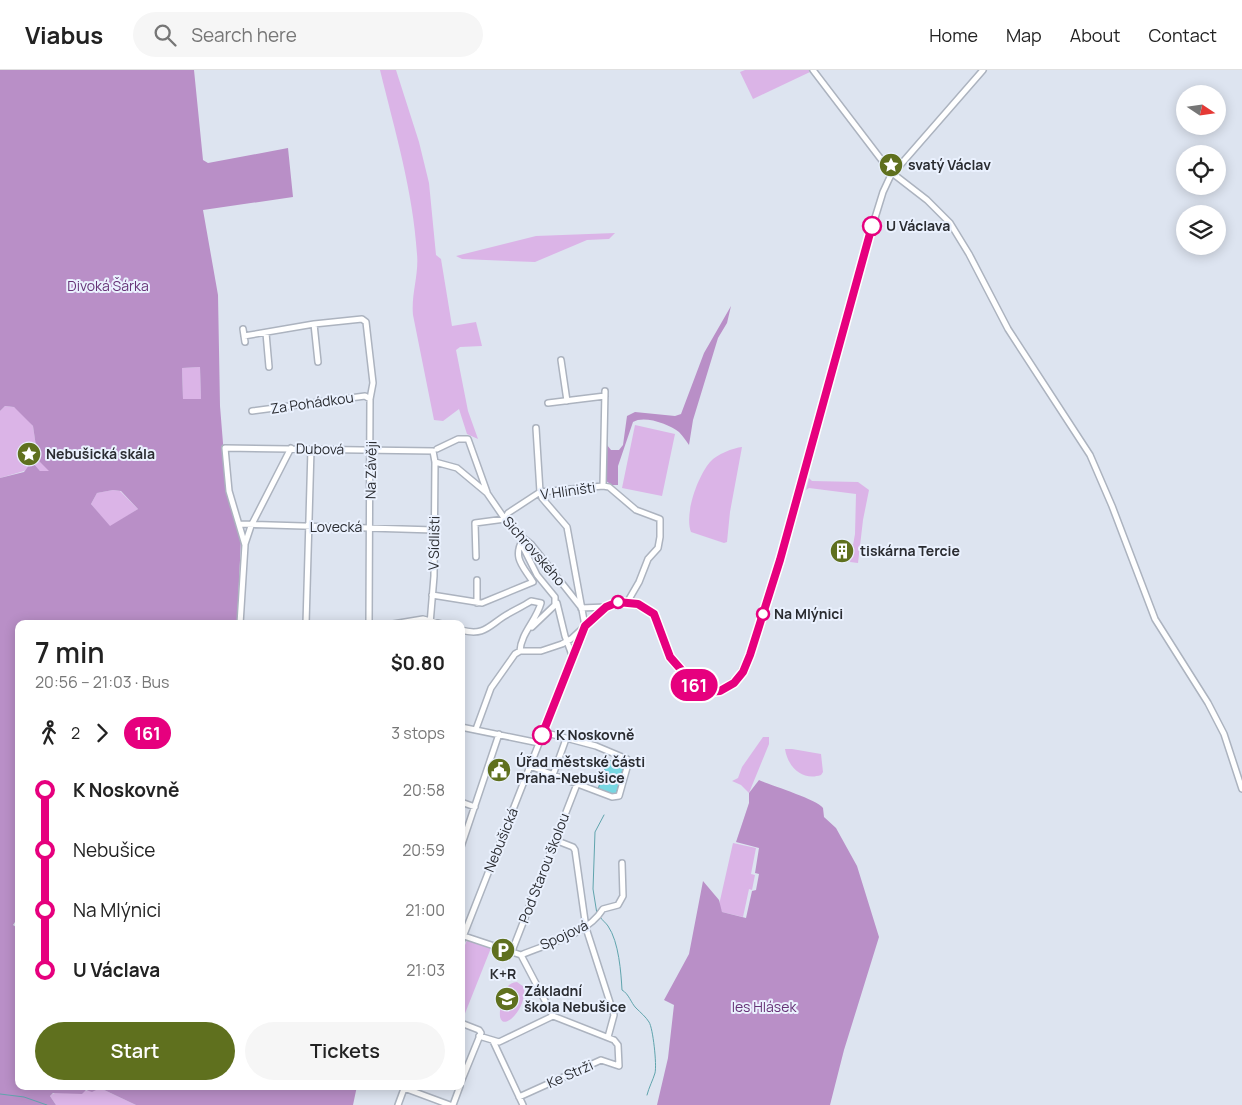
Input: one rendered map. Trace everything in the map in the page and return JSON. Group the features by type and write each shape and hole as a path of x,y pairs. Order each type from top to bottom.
{"street":[{"path":"813,70 893,174 928,200 950,223 969,254 1008,328 1090,455 1112,506 1155,619 1208,703 1224,734 1242,789"},
{"path":"476,729 491,688 512,658 520,651 541,651 562,644 606,607 618,602 628,601 644,608 657,618 665,649 698,689 708,692 720,691 734,683 743,672 777,569 883,192 893,174 983,70"},
{"name":"Na Závěji","path":"314,324 362,319 366,322 373,383 370,399 369,620"},
{"path":"243,329 244,339 266,332 314,324 318,362"},
{"path":"266,332 269,367"},
{"path":"561,360 567,401"},
{"path":"548,404 605,393 603,486"},
{"name":"Za Pohádkou","path":"252,411 366,396 370,399"},
{"path":"536,428 540,492 542,498 567,527 585,626"},
{"name":"Sichrovského","path":"438,449 458,439 468,439 487,493 522,541 531,544 555,572 581,608"},
{"name":"Dubová","path":"239,524 234,515 229,491 225,448 432,450 435,453 435,462"},
{"path":"244,545 251,526 291,448"},
{"path":"306,620 311,449"},
{"name":"Sichrovského","path":"435,462 457,468 487,493"},
{"name":"V Sídlišti","path":"430,620 435,462"},
{"name":"V Hliništi","path":"505,519 508,513 540,492 603,486 609,487 636,510 660,519 658,548 648,559 633,595 628,601"},
{"path":"476,557 474,524 505,519"},
{"path":"239,524 244,545 240,620"},
{"name":"Lovecká","path":"239,524 251,526 370,527 434,530"},
{"path":"432,594 478,603 533,582 518,558 517,549 522,541"},
{"path":"522,541 537,575 555,597 572,655"},
{"path":"477,580 478,603"},
{"path":"530,628 555,606 555,597"},
{"path":"465,630 480,632 494,626 504,617 531,601 541,603 530,628 520,643 520,651"},
{"path":"581,608 606,607"},
{"name":"Nebušická","path":"465,930 585,626"},
{"path":"465,728 539,743"},
{"path":"530,766 618,798 628,762 623,756 543,732"},
{"path":"465,836 498,734"},
{"path":"553,775 566,739"},
{"name":"Pod Starou školou","path":"512,952 577,784"},
{"path":"465,803 475,807"},
{"path":"465,936 521,955 553,1016 608,1037 614,1015 586,928 575,850 573,846 555,840"},
{"name":"Spojová","path":"521,955 586,928 598,918 603,909 618,905 623,896 622,863"},
{"path":"479,1036 500,1042 553,1016"},
{"path":"465,1025 479,1030 479,1036 465,1072"},
{"name":"Ke Strži","path":"519,1096 601,1060 616,1066 620,1062 618,1045 608,1037"},
{"path":"493,1041 523,1105"},
{"path":"398,1105 403,1090"},
{"path":"412,1090 451,1105 458,1090"}],"shaded area":[{"path":"380,70 396,70 419,142 429,183 436,255 441,259 452,326 476,322 482,346 460,347 456,350 468,411 478,439 467,434 459,409 443,421 434,420 413,315 417,262 412,207 403,161"},
{"path":"745,70 809,70 810,72 753,99 740,72"},
{"path":"615,233 609,239 587,240 535,262 462,259 456,256 536,236"},
{"path":"200,367 201,399 183,399 182,368"},
{"path":"5,406 14,407 20,411 33,426 38,460 50,471 40,471 34,464 24,471 0,478 0,411"},
{"path":"635,425 675,434 662,496 622,488"},
{"path":"742,447 730,512 727,542 724,543 691,532 689,515 693,496 705,468 713,459 721,454"},
{"path":"809,478 812,481 858,482 869,490 858,563 850,562 855,534 856,494 809,488 806,490"},
{"path":"113,490 120,491 138,509 110,527 91,504 97,493"},
{"path":"763,737 769,737 769,744 749,793 741,785 732,781 738,778 742,767"},
{"path":"785,749 821,754 823,772 821,775 808,776 797,771 789,762"},
{"path":"733,843 756,848 751,874 755,875 752,890 749,889 743,917 722,912 719,905"},
{"path":"467,940 491,948 465,1013 465,945"},
{"path":"517,982 524,987 524,998 515,1015 504,1022 501,1018 500,1010 504,995 508,986"},
{"path":"104,1090 136,1105 56,1105 50,1096 54,1093 66,1091"}],"green space":[{"name":"Divoká Šárka","path":"0,70 194,70 203,160 208,163 288,148 293,197 203,210 218,295 220,406 225,468 229,499 241,539 237,620 15,620 15,922 13,925 15,926 15,1090 86,1090 82,1094 53,1093 50,1096 56,1105 0,1105 0,478 24,472 30,464 34,464 40,471 49,471 38,460 33,426 14,407 5,406 0,411","holes":["200,367 201,399 183,399 182,368","113,490 121,491 138,509 110,526 91,504 97,493"]},
{"path":"731,306 727,323 718,338 693,420 689,445 679,432 663,423 643,419 633,422 618,466 618,485 612,485 606,481 607,445 611,450 619,450 623,445 627,416 635,412 675,416 681,414 704,353"},
{"name":"les Hlásek","path":"759,780 819,804 823,808 824,817 836,828 857,866 879,937 844,1050 830,1105 657,1105 668,1058 674,1005 664,1000 689,954 703,881 719,900 722,912 746,918 752,891 756,890 759,874 755,873 759,848 736,842 749,803 749,793"},
{"name":"Divoká Šárka","path":"104,1090 356,1090 353,1105 136,1105"}],"water":[{"path":"608,760 624,765 616,795 598,789"}],"waterway":[{"path":"597,914 593,889 595,832 604,815"},
{"path":"600,917 608,926 615,940 622,990 649,1022 652,1031 655,1069 647,1095"},
{"path":"0,1094 24,1097 47,1105"}],"bus line":[{"name":"161","path":"542,735 580,635 585,626 610,604 628,601 638,604 654,614 657,618 665,649 690,682 698,689 708,692 720,691 734,683 743,672 780,560 872,226"}],"place":[{"name":"svatý Václav","path":"891,165"},
{"name":"U Václava","path":"872,226"},
{"name":"Nebušická skála","path":"29,454"},
{"name":"tiskárna Tercie","path":"842,551"},
{"name":"Na Mlýnici","path":"763,614"},
{"name":"K Noskovně","path":"542,735"},
{"name":"Úřad městské části Praha-Nebušice","path":"499,770"},
{"name":"K+R","path":"503,950"},
{"name":"Základní škola Nebušice","path":"507,999"}]}
